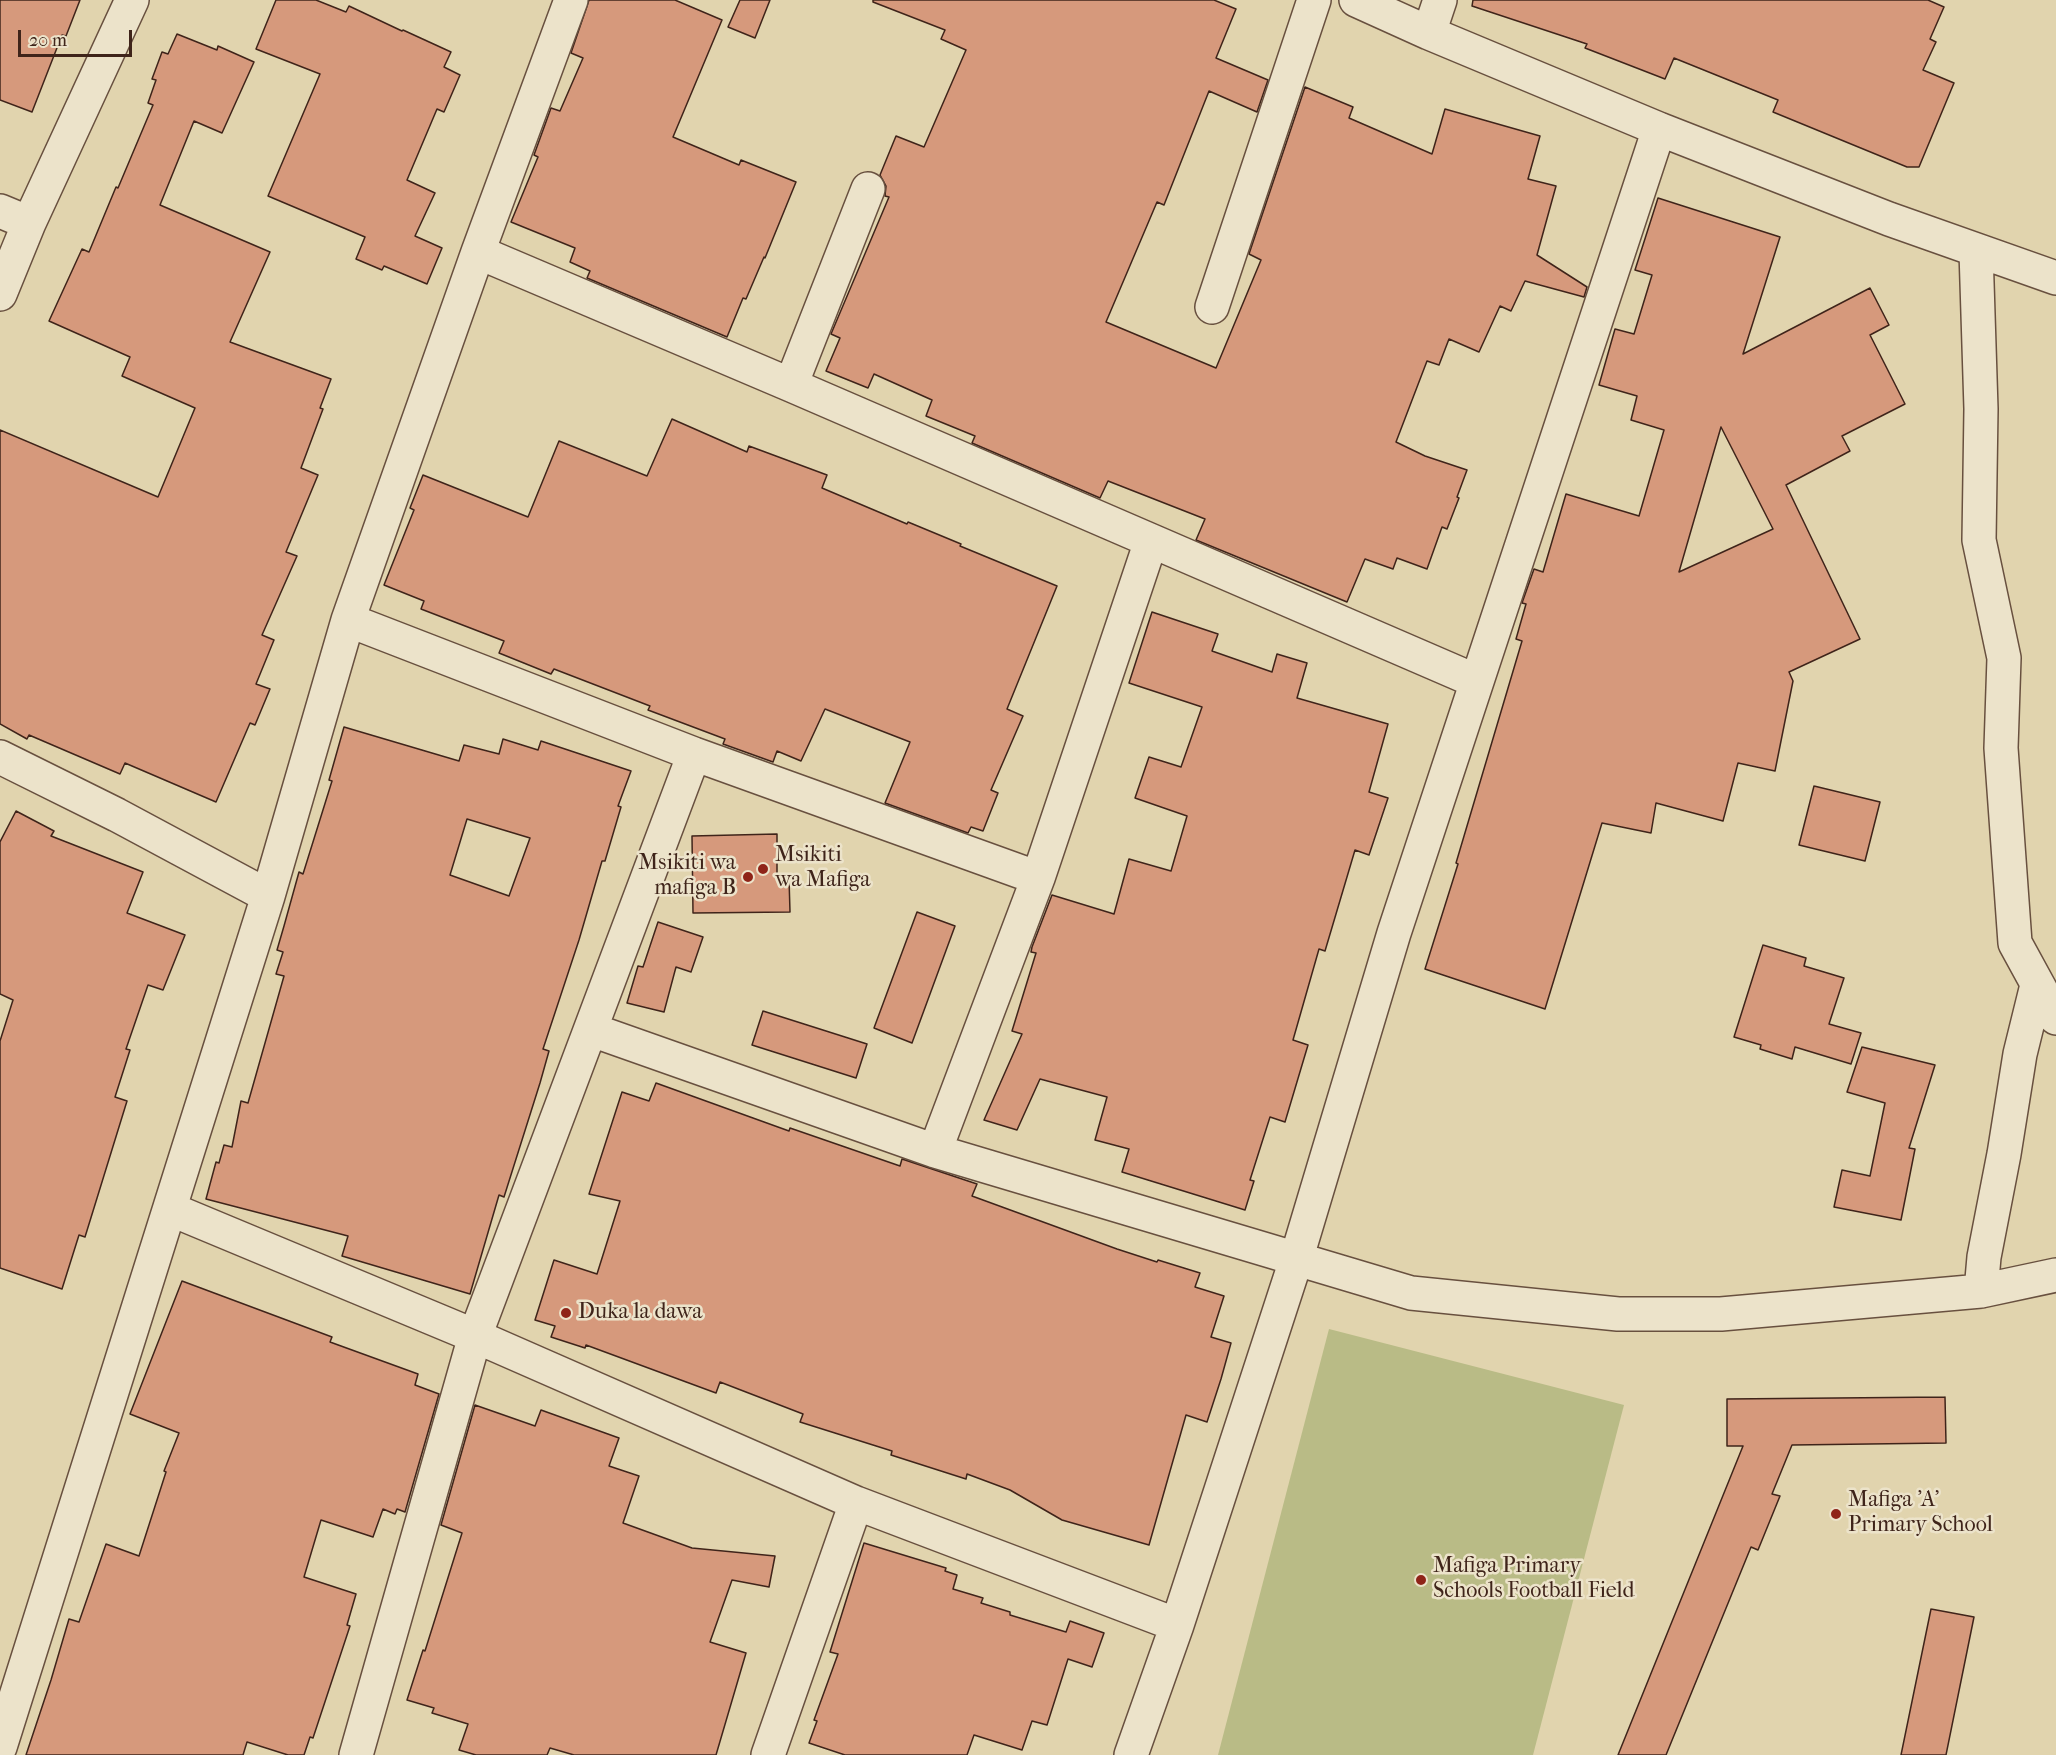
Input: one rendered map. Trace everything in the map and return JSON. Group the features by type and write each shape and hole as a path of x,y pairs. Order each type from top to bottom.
{"street":[{"path":"0,294 15,217 132,0"},
{"path":"0,1747 268,896 348,620 478,252 571,0"},
{"path":"1212,307 1314,0"},
{"path":"1356,0 1659,129 1889,219 2056,278"},
{"path":"1429,33 1440,0"},
{"path":"1131,1755 1177,1625 1296,1260 1394,933 1659,129"},
{"path":"791,385 868,189"},
{"path":"1976,251 1981,409 1979,540 2004,658 2001,748 2015,943 2056,1018"},
{"path":"478,252 1476,681"},
{"path":"935,1151 1038,878 1151,541"},
{"path":"348,620 694,754 1038,878"},
{"path":"356,1755 475,1336 694,754"},
{"path":"0,757 117,815 268,896"},
{"path":"1981,1291 1984,1257 2020,1054 2037,985"},
{"path":"592,1030 935,1151 1411,1293 1618,1314 1721,1314 1981,1291 2056,1275"},
{"path":"170,1209 475,1336 856,1503 1177,1625"},
{"path":"768,1755 856,1503"}],"green space":[{"name":"Mafiga Primary Schools Football Field","path":"1329,1329 1624,1405 1533,1755 1218,1755"}],"building":[{"path":"0,0 80,0 66,36 62,35 32,112 0,100"},
{"path":"276,0 316,0 346,12 349,6 451,52 444,67 460,75 444,112 437,109 407,180 435,193 415,236 442,248 427,284 384,266 382,270 356,259 365,237 268,196 320,74 256,49"},
{"path":"589,0 675,0 722,20 673,137 739,165 741,160 796,182 765,258 746,299 743,298 727,337 587,278 590,271 570,262 575,248 511,222 538,157 534,155 551,108 560,111 583,58 571,53"},
{"path":"740,0 770,0 755,38 728,27"},
{"path":"873,0 1214,0 1236,9 1216,58 1268,80 1257,112 1209,91 1164,205 1157,202 1106,322 1216,368 1261,260 1249,254 1305,87 1353,107 1349,118 1432,154 1445,109 1540,136 1528,179 1556,186 1537,255 1587,287 1584,297 1525,281 1511,311 1500,306 1479,352 1449,339 1439,365 1427,361 1396,442 1425,456 1467,470 1447,529 1442,527 1427,569 1397,558 1393,569 1365,559 1347,602 1196,540 1205,519 1108,481 1100,498 972,443 975,436 926,416 932,400 874,374 868,388 826,371 840,338 831,334 889,197 885,196 886,186 880,175 896,136 924,147 966,50 941,39 945,30 873,2"},
{"path":"1473,0 1928,0 1944,7 1930,39 1936,42 1923,70 1954,83 1919,167 1907,167 1773,112 1778,100 1674,58 1665,79 1585,48 1587,44 1472,6"},
{"path":"177,34 217,50 218,46 254,62 222,133 194,121 160,205 270,252 230,342 331,379 320,408 323,409 301,468 318,475 286,552 297,556 262,635 274,640 256,684 270,689 255,725 250,723 216,802 125,763 120,774 29,735 27,739 0,724 0,430 158,497 195,408 122,376 130,357 49,321 82,249 89,252 116,187 118,188 153,105 148,103 156,80 152,79 162,52 168,54"},
{"path":"1658,198 1780,237 1743,354 1870,288 1889,325 1870,335 1905,404 1842,436 1850,451 1786,485 1860,639 1789,672 1793,681 1775,771 1738,763 1723,821 1656,803 1651,833 1602,823 1545,1009 1425,969 1458,864 1456,863 1522,641 1516,639 1526,604 1522,603 1534,569 1543,572 1566,494 1639,516 1664,430 1631,420 1637,396 1599,385 1615,329 1634,334 1652,275 1635,270","holes":["1721,427 1773,529 1679,572"]},
{"path":"672,419 747,452 749,446 827,475 822,488 961,544 960,546 1057,586 1007,709 1023,716 991,790 998,793 983,831 971,827 968,833 885,803 910,742 825,709 801,761 777,751 773,762 723,744 725,739 648,710 650,706 554,669 551,674 499,653 504,641 421,609 424,601 384,585 414,510 410,508 423,475 528,517 559,441 647,476"},
{"path":"1152,612 1218,634 1212,651 1272,672 1277,654 1307,663 1297,698 1388,724 1369,792 1388,798 1369,855 1355,850 1325,951 1319,949 1293,1040 1308,1045 1285,1122 1270,1117 1250,1180 1254,1181 1245,1210 1122,1172 1129,1149 1095,1140 1107,1097 1040,1079 1017,1130 984,1120 1022,1034 1012,1031 1036,953 1031,952 1032,947 1052,895 1114,914 1129,859 1171,871 1187,816 1135,798 1149,757 1181,767 1202,707 1129,683"},
{"path":"344,727 459,761 464,745 499,754 503,739 538,750 541,741 631,771 618,806 621,807 605,861 602,861 543,1049 549,1051 540,1083 504,1197 499,1195 470,1294 342,1256 348,1236 206,1199 216,1162 219,1163 224,1145 232,1147 241,1101 248,1103 284,976 276,974 283,952 277,950 299,872 303,874 332,781 329,780","holes":["467,819 530,838 509,896 450,875"]},
{"path":"1814,786 1880,802 1865,861 1799,845"},
{"path":"16,811 54,831 51,836 143,872 127,913 185,935 163,990 148,985 126,1049 130,1050 115,1097 127,1101 85,1237 79,1235 62,1289 0,1268 0,1041 13,1000 0,994 0,842"},
{"path":"777,834 777,878 789,878 790,912 693,913 692,836"},
{"path":"917,912 955,926 912,1043 874,1028"},
{"path":"658,922 703,937 691,972 676,967 664,1012 627,1003 638,966 643,967"},
{"path":"1763,945 1806,958 1804,966 1844,978 1829,1024 1861,1033 1851,1064 1795,1047 1792,1059 1760,1049 1761,1045 1734,1037"},
{"path":"763,1011 867,1044 856,1078 752,1045"},
{"path":"1862,1047 1935,1065 1909,1148 1915,1149 1901,1220 1834,1207 1842,1170 1870,1176 1885,1103 1847,1092"},
{"path":"656,1083 789,1131 790,1128 900,1166 902,1159 977,1184 972,1196 1117,1249 1200,1273 1195,1287 1224,1296 1211,1337 1231,1343 1207,1422 1186,1415 1149,1545 1062,1520 1010,1490 967,1474 966,1479 891,1455 892,1451 800,1422 803,1414 720,1382 716,1393 586,1345 585,1348 551,1337 555,1326 535,1320 554,1260 597,1274 620,1201 589,1194 622,1092 649,1101"},
{"path":"182,1281 332,1337 330,1342 418,1374 415,1385 439,1394 405,1512 397,1509 395,1514 383,1509 373,1537 321,1520 304,1577 356,1594 347,1625 350,1626 313,1738 310,1737 304,1755 288,1755 247,1742 243,1755 26,1755 69,1619 79,1622 106,1544 139,1556 166,1472 164,1471 179,1433 130,1414"},
{"path":"1945,1397 1946,1443 1792,1445 1772,1494 1780,1496 1758,1550 1751,1547 1666,1755 1618,1755 1743,1446 1727,1446 1727,1399"},
{"path":"475,1405 535,1426 541,1410 619,1438 609,1466 639,1476 623,1523 692,1548 775,1556 769,1587 732,1580 710,1642 746,1653 716,1755 574,1755 550,1748 547,1755 476,1755 459,1750 468,1724 432,1713 434,1708 407,1700 462,1533 441,1525"},
{"path":"864,1543 946,1568 945,1571 957,1575 953,1589 983,1598 981,1603 1010,1612 1010,1615 1066,1632 1070,1621 1104,1633 1092,1667 1068,1659 1047,1725 1032,1721 1022,1750 974,1735 967,1755 845,1755 809,1743 817,1721 814,1720 838,1654 830,1652"},
{"path":"1931,1609 1974,1617 1946,1755 1901,1755"}],"place":[{"name":"Msikiti wa Mafiga","path":"763,869"},
{"name":"Msikiti wa mafiga B","path":"748,877"},
{"name":"Duka la dawa","path":"566,1313"},
{"name":"Mafiga 'A' Primary School","path":"1836,1514"},
{"name":"Mafiga Primary Schools Football Field","path":"1421,1580"}]}
